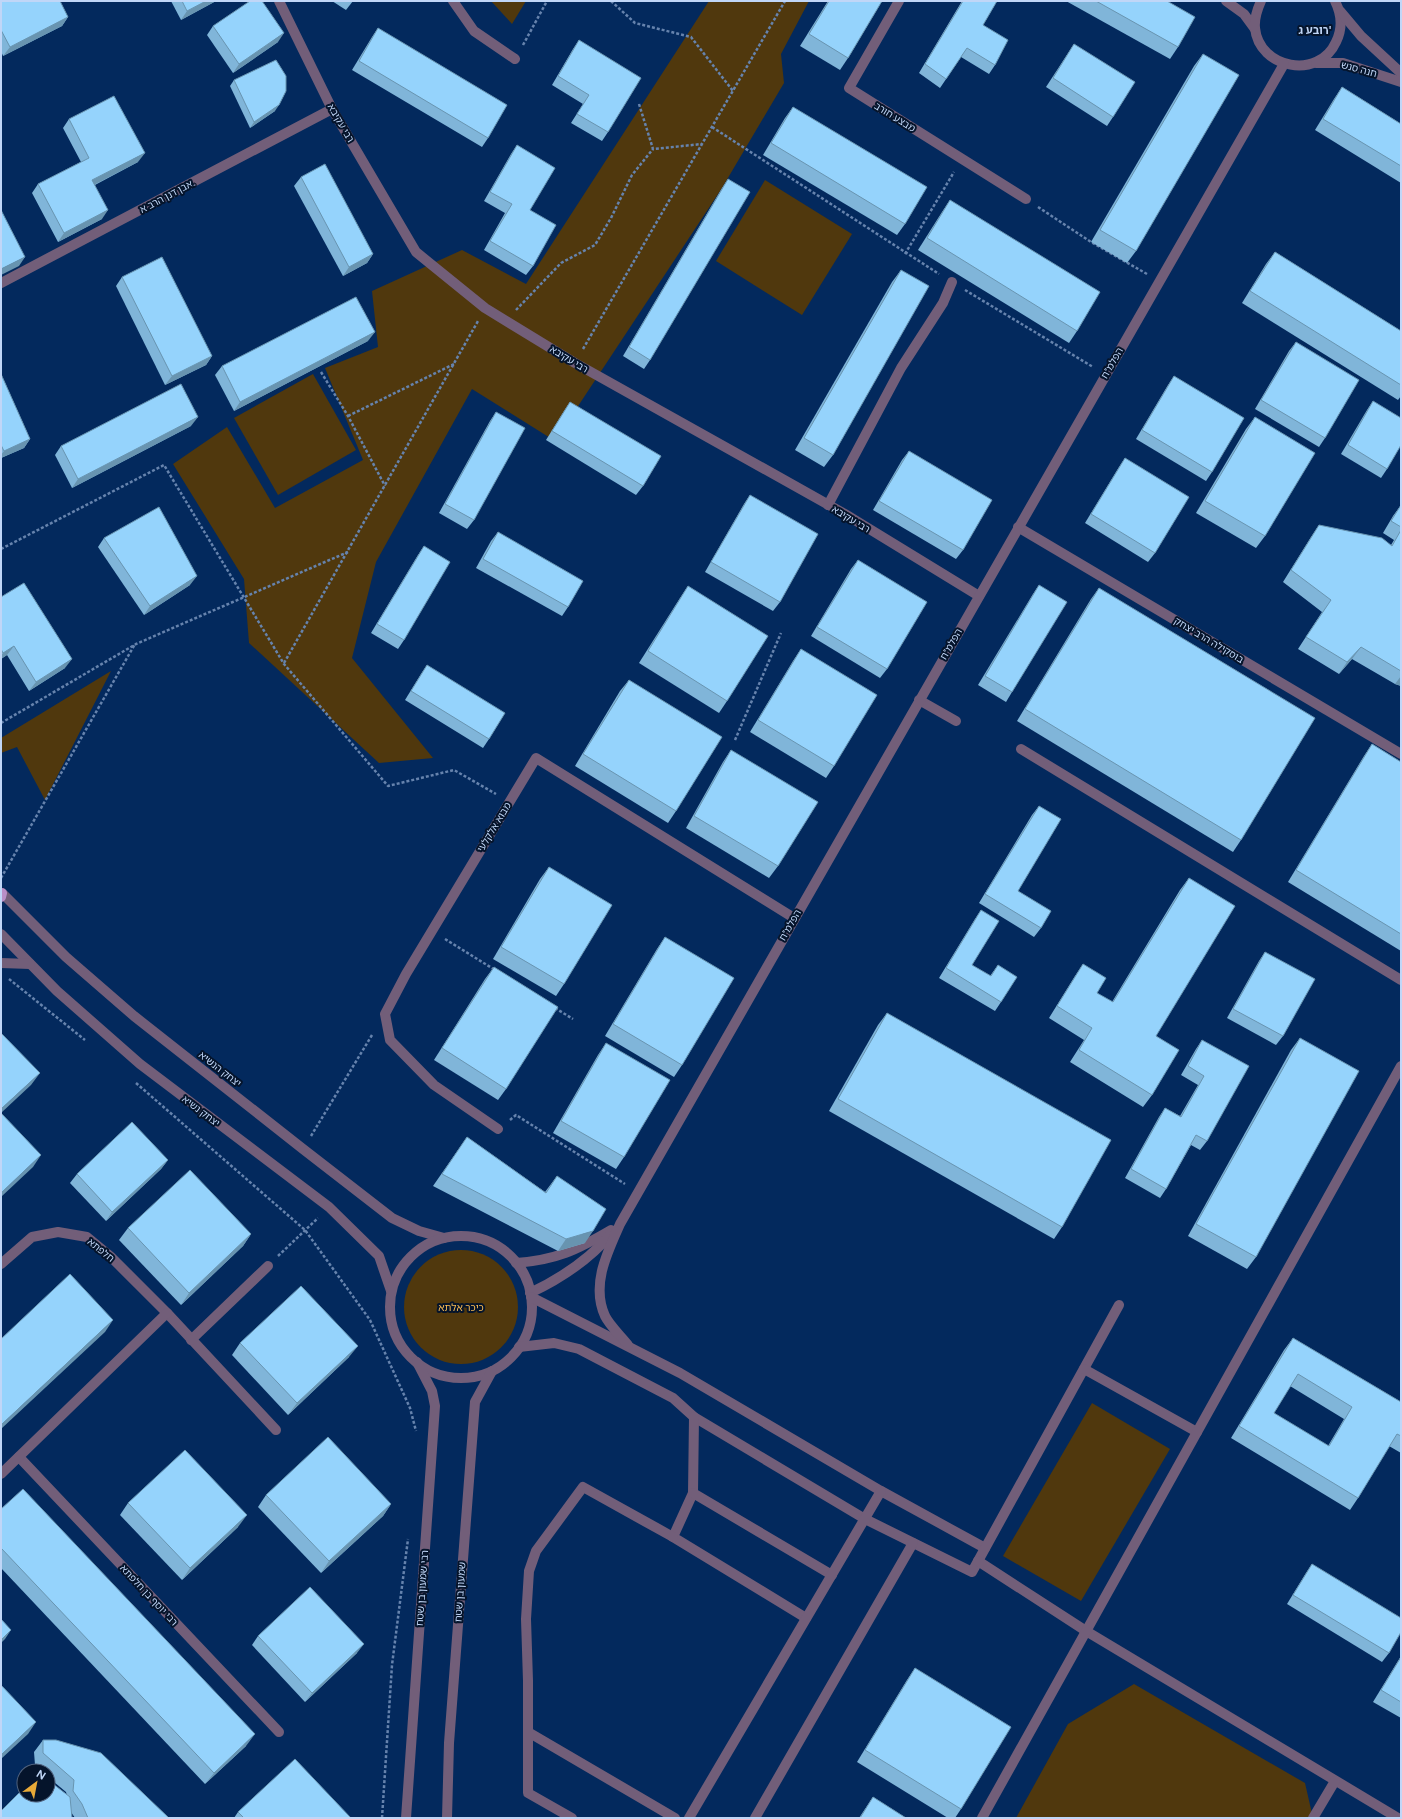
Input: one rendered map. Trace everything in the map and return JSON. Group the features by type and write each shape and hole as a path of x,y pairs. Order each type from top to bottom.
{"street":[{"name":"רבי עקיבא","path":"279,1 332,109 416,252 485,308 507,320 575,364 828,505 979,596"},
{"path":"453,1 474,31 515,59"},
{"name":"מבצע חורב","path":"899,1 849,88 1026,199"},
{"path":"1226,1 1244,14 1255,28"},
{"path":"1260,1 1255,14 1255,28 1259,42 1265,51 1274,59 1284,64"},
{"path":"1316,62 1326,56 1334,47 1340,35 1340,11 1335,1"},
{"name":"חנה סנש","path":"1340,11 1361,36 1401,73"},
{"name":"חנה סנש","path":"1284,64 1300,66 1316,62 1343,63 1401,82"},
{"name":"הפלמ\"ח","path":"620,1224 1284,64"},
{"name":"אבן דנן הרב א.","path":"1,283 332,109"},
{"path":"828,505 901,368 942,303 952,282"},
{"name":"בוסקילה הרב יצחק","path":"1018,527 1401,754"},
{"path":"919,700 956,722"},
{"path":"1021,749 1401,980"},
{"name":"מבוא אלקלעי","path":"385,1014 406,974 536,758 794,918"},
{"name":"יצחק הנשיא","path":"1,894 66,957 134,1016 303,1149 392,1218 420,1231 444,1238"},
{"name":"יצחק נשיא","path":"1,934 57,991 140,1064 329,1208 379,1256 391,1291"},
{"path":"1,963 30,964"},
{"path":"385,1014 390,1040 434,1085 498,1129"},
{"path":"982,1818 1401,1066"},
{"path":"516,1263 555,1257 582,1248 620,1224"},
{"path":"531,1295 584,1261 601,1246 620,1224"},
{"path":"620,1224 603,1260 599,1294 605,1316 628,1345"},
{"name":"חלפתא","path":"1,1264 32,1237 58,1232 88,1237 110,1256 167,1313"},
{"path":"460,1236 484,1240 505,1251 516,1263 525,1277 531,1295 532,1307 529,1328 520,1347 507,1360 492,1371 477,1376 453,1377 438,1374 417,1362 406,1351 394,1330 390,1315 391,1291 400,1269 410,1257 422,1247 444,1238 460,1236"},
{"path":"191,1340 268,1266"},
{"path":"531,1295 628,1345 881,1491 985,1548"},
{"path":"520,1347 554,1343 579,1349 674,1398 694,1417 865,1519 972,1572 1119,1305"},
{"path":"1,1474 167,1313 276,1430"},
{"name":"רבי שמעון בן שטח","path":"406,1818 435,1412 432,1391 417,1362"},
{"path":"1084,1369 1197,1432"},
{"name":"שמעון בן שטח","path":"447,1818 450,1736 475,1402 492,1371"},
{"path":"673,1537 693,1493 694,1417"},
{"name":"רבי יוסף בן חלפתא","path":"20,1457 279,1732"},
{"path":"572,1818 528,1793 526,1619 530,1571 536,1551 583,1487 673,1537 806,1618"},
{"path":"689,1818 881,1491"},
{"path":"693,1493 832,1575"},
{"path":"756,1818 913,1543"},
{"path":"978,1561 1086,1631 1398,1818"},
{"path":"528,1732 675,1818"},
{"path":"1313,1818 1335,1781"}],"path":[{"path":"515,59 547,1"},
{"path":"611,1 635,22 691,37 733,91"},
{"path":"575,364 785,1"},
{"path":"639,104 653,149"},
{"path":"712,128 905,254 1106,374"},
{"path":"507,320 561,263 594,245 611,218 632,175 653,149 703,144"},
{"path":"905,254 961,159"},
{"path":"1026,199 1091,242 1159,281"},
{"path":"284,664 455,364 485,308"},
{"path":"348,416 455,364"},
{"path":"321,372 348,416 385,486"},
{"path":"1,549 164,465 284,664 388,786 454,770 510,802"},
{"path":"1,723 136,644 348,551"},
{"path":"735,740 781,633"},
{"path":"1,878 136,644"},
{"path":"432,931 500,973"},
{"path":"7,978 91,1044"},
{"path":"553,1006 573,1019"},
{"path":"303,1149 385,1014"},
{"path":"133,1081 305,1230 370,1320 410,1408 418,1436"},
{"path":"516,1115 637,1192"},
{"path":"268,1266 329,1208"},
{"path":"382,1818 392,1665 408,1537"}],"green space":[{"path":"491,1 526,1 512,24"},
{"path":"709,1 809,1 781,54 784,83 722,188 555,441 472,389 376,562 352,658 433,758 379,763 249,643 244,579 173,464 227,427 275,508 363,460 325,368 378,347 372,291 462,250 526,284"},
{"path":"765,180 852,234 802,315 716,261"},
{"path":"313,374 356,450 278,495 234,418"},
{"path":"111,671 45,800 17,747 1,753 1,738"},
{"name":"כיכר אלתא","path":"461,1250 483,1255 501,1267 513,1285 518,1307 513,1329 501,1347 483,1359 461,1364 439,1359 421,1347 409,1329 404,1307 409,1285 421,1267 439,1255"},
{"path":"1092,1403 1170,1449 1081,1601 1003,1556"},
{"path":"1134,1684 1305,1783 1313,1818 1016,1818 1068,1724"}],"building":[{"path":"1,1 60,1 68,17 10,47 1,30"},
{"path":"182,1 206,1 187,11"},
{"path":"250,1 262,1 284,33 239,64 213,26"},
{"path":"829,1 882,1 848,58 809,34"},
{"path":"963,1 997,1 983,25 1008,40 995,65 967,48 946,79 925,64"},
{"path":"1096,1 1167,1 1195,17 1178,47"},
{"path":"378,28 507,105 488,138 359,61"},
{"path":"579,40 641,78 608,132 577,114 589,95 558,76"},
{"path":"1074,44 1135,82 1113,117 1053,78"},
{"path":"1203,54 1239,75 1136,251 1100,230"},
{"path":"276,60 286,76 286,91 279,105 254,122 234,80"},
{"path":"1342,87 1401,124 1401,166 1323,119"},
{"path":"114,96 145,153 92,180 108,210 64,233 38,184 89,158 69,119"},
{"path":"793,107 927,187 905,224 771,143"},
{"path":"517,145 555,168 530,210 556,225 533,266 490,241 512,204 490,192"},
{"path":"325,164 373,254 349,267 301,177"},
{"path":"728,179 750,192 650,360 629,347"},
{"path":"950,200 1100,292 1077,331 927,238"},
{"path":"1,210 25,257 1,269"},
{"path":"1275,252 1401,331 1401,385 1250,291"},
{"path":"162,257 212,356 172,376 122,277"},
{"path":"901,270 929,286 833,455 804,438"},
{"path":"356,297 375,332 240,402 222,366"},
{"path":"1296,342 1359,380 1325,438 1261,400"},
{"path":"1,374 30,439 4,451 1,445"},
{"path":"1174,376 1244,418 1212,472 1142,430"},
{"path":"181,384 198,417 78,479 61,446"},
{"path":"1373,401 1401,418 1401,445 1387,469 1348,445"},
{"path":"570,402 661,456 643,486 552,431"},
{"path":"496,412 525,428 474,520 445,504"},
{"path":"1255,417 1315,453 1265,536 1205,501"},
{"path":"909,451 992,500 963,550 879,501"},
{"path":"1125,458 1189,497 1155,553 1091,514"},
{"path":"750,495 818,534 780,602 711,562"},
{"path":"1401,505 1401,527 1391,521"},
{"path":"159,507 197,576 150,606 104,538"},
{"path":"1319,525 1382,538 1392,546 1401,530 1401,671 1361,647 1347,662 1306,637 1331,600 1291,570"},
{"path":"498,532 583,581 568,607 483,559"},
{"path":"424,546 450,562 404,640 377,624"},
{"path":"858,560 927,602 887,669 817,627"},
{"path":"24,583 72,659 36,682 14,646 3,653 1,649 1,597"},
{"path":"1039,585 1067,602 1012,692 985,676"},
{"path":"688,586 768,636 727,701 648,651"},
{"path":"1099,588 1315,718 1241,840 1025,709"},
{"path":"801,649 877,695 834,766 758,720"},
{"path":"427,665 505,713 489,739 411,691"},
{"path":"629,680 722,737 676,811 583,754"},
{"path":"1372,744 1401,762 1401,934 1296,870"},
{"path":"731,750 818,802 778,866 694,816"},
{"path":"1039,806 1061,819 1018,891 1051,911 1041,928 985,894"},
{"path":"549,867 612,905 564,984 501,947"},
{"path":"1189,878 1235,906 1156,1036 1179,1050 1152,1095 1079,1050 1092,1028 1057,1006 1083,964 1106,978 1097,993 1113,1002"},
{"path":"981,910 999,921 972,965 991,976 998,965 1017,977 1001,1002 946,968"},
{"path":"665,937 734,978 682,1065 613,1024"},
{"path":"1265,952 1315,979 1283,1036 1233,1009"},
{"path":"494,967 558,1007 506,1089 442,1048"},
{"path":"887,1013 1111,1140 1062,1227 838,1099"},
{"path":"1,1033 40,1073 1,1109"},
{"path":"1300,1038 1359,1071 1256,1257 1196,1224"},
{"path":"1202,1040 1249,1066 1207,1141 1196,1135 1166,1189 1131,1169 1165,1108 1181,1117 1204,1076 1188,1066"},
{"path":"606,1043 670,1080 624,1157 561,1121"},
{"path":"1,1113 41,1155 1,1193"},
{"path":"132,1122 168,1160 112,1212 77,1174"},
{"path":"467,1137 546,1193 557,1176 606,1209 593,1231 566,1239 442,1174"},
{"path":"190,1170 251,1234 189,1293 128,1228"},
{"path":"70,1274 113,1320 1,1425 1,1339"},
{"path":"301,1286 358,1346 297,1403 240,1343"},
{"path":"1293,1338 1401,1402 1401,1436 1397,1434 1358,1498 1239,1426","holes":["1298,1374 1352,1407 1329,1446 1274,1413"]},
{"path":"328,1437 391,1504 329,1561 266,1495"},
{"path":"185,1450 247,1515 190,1568 128,1503"},
{"path":"23,1489 255,1734 214,1773 1,1548 1,1509"},
{"path":"1312,1564 1401,1618 1401,1632 1389,1653 1293,1595"},
{"path":"310,1587 364,1644 312,1693 258,1636"},
{"path":"1,1619 11,1630 1,1640"},
{"path":"1401,1657 1401,1702 1381,1690"},
{"path":"915,1668 1011,1727 961,1809 865,1750"},
{"path":"1,1685 36,1722 1,1755"},
{"path":"43,1740 56,1740 101,1753 169,1818 88,1818 82,1804 73,1791 74,1780 43,1753"},
{"path":"295,1759 351,1818 244,1818 238,1812"},
{"path":"56,1786 70,1797 72,1818 1,1818 1,1811 16,1796 16,1803 56,1803"},
{"path":"873,1797 906,1818 860,1818"}],"district":[{"name":"רובע ג'","path":"1315,30"}]}
